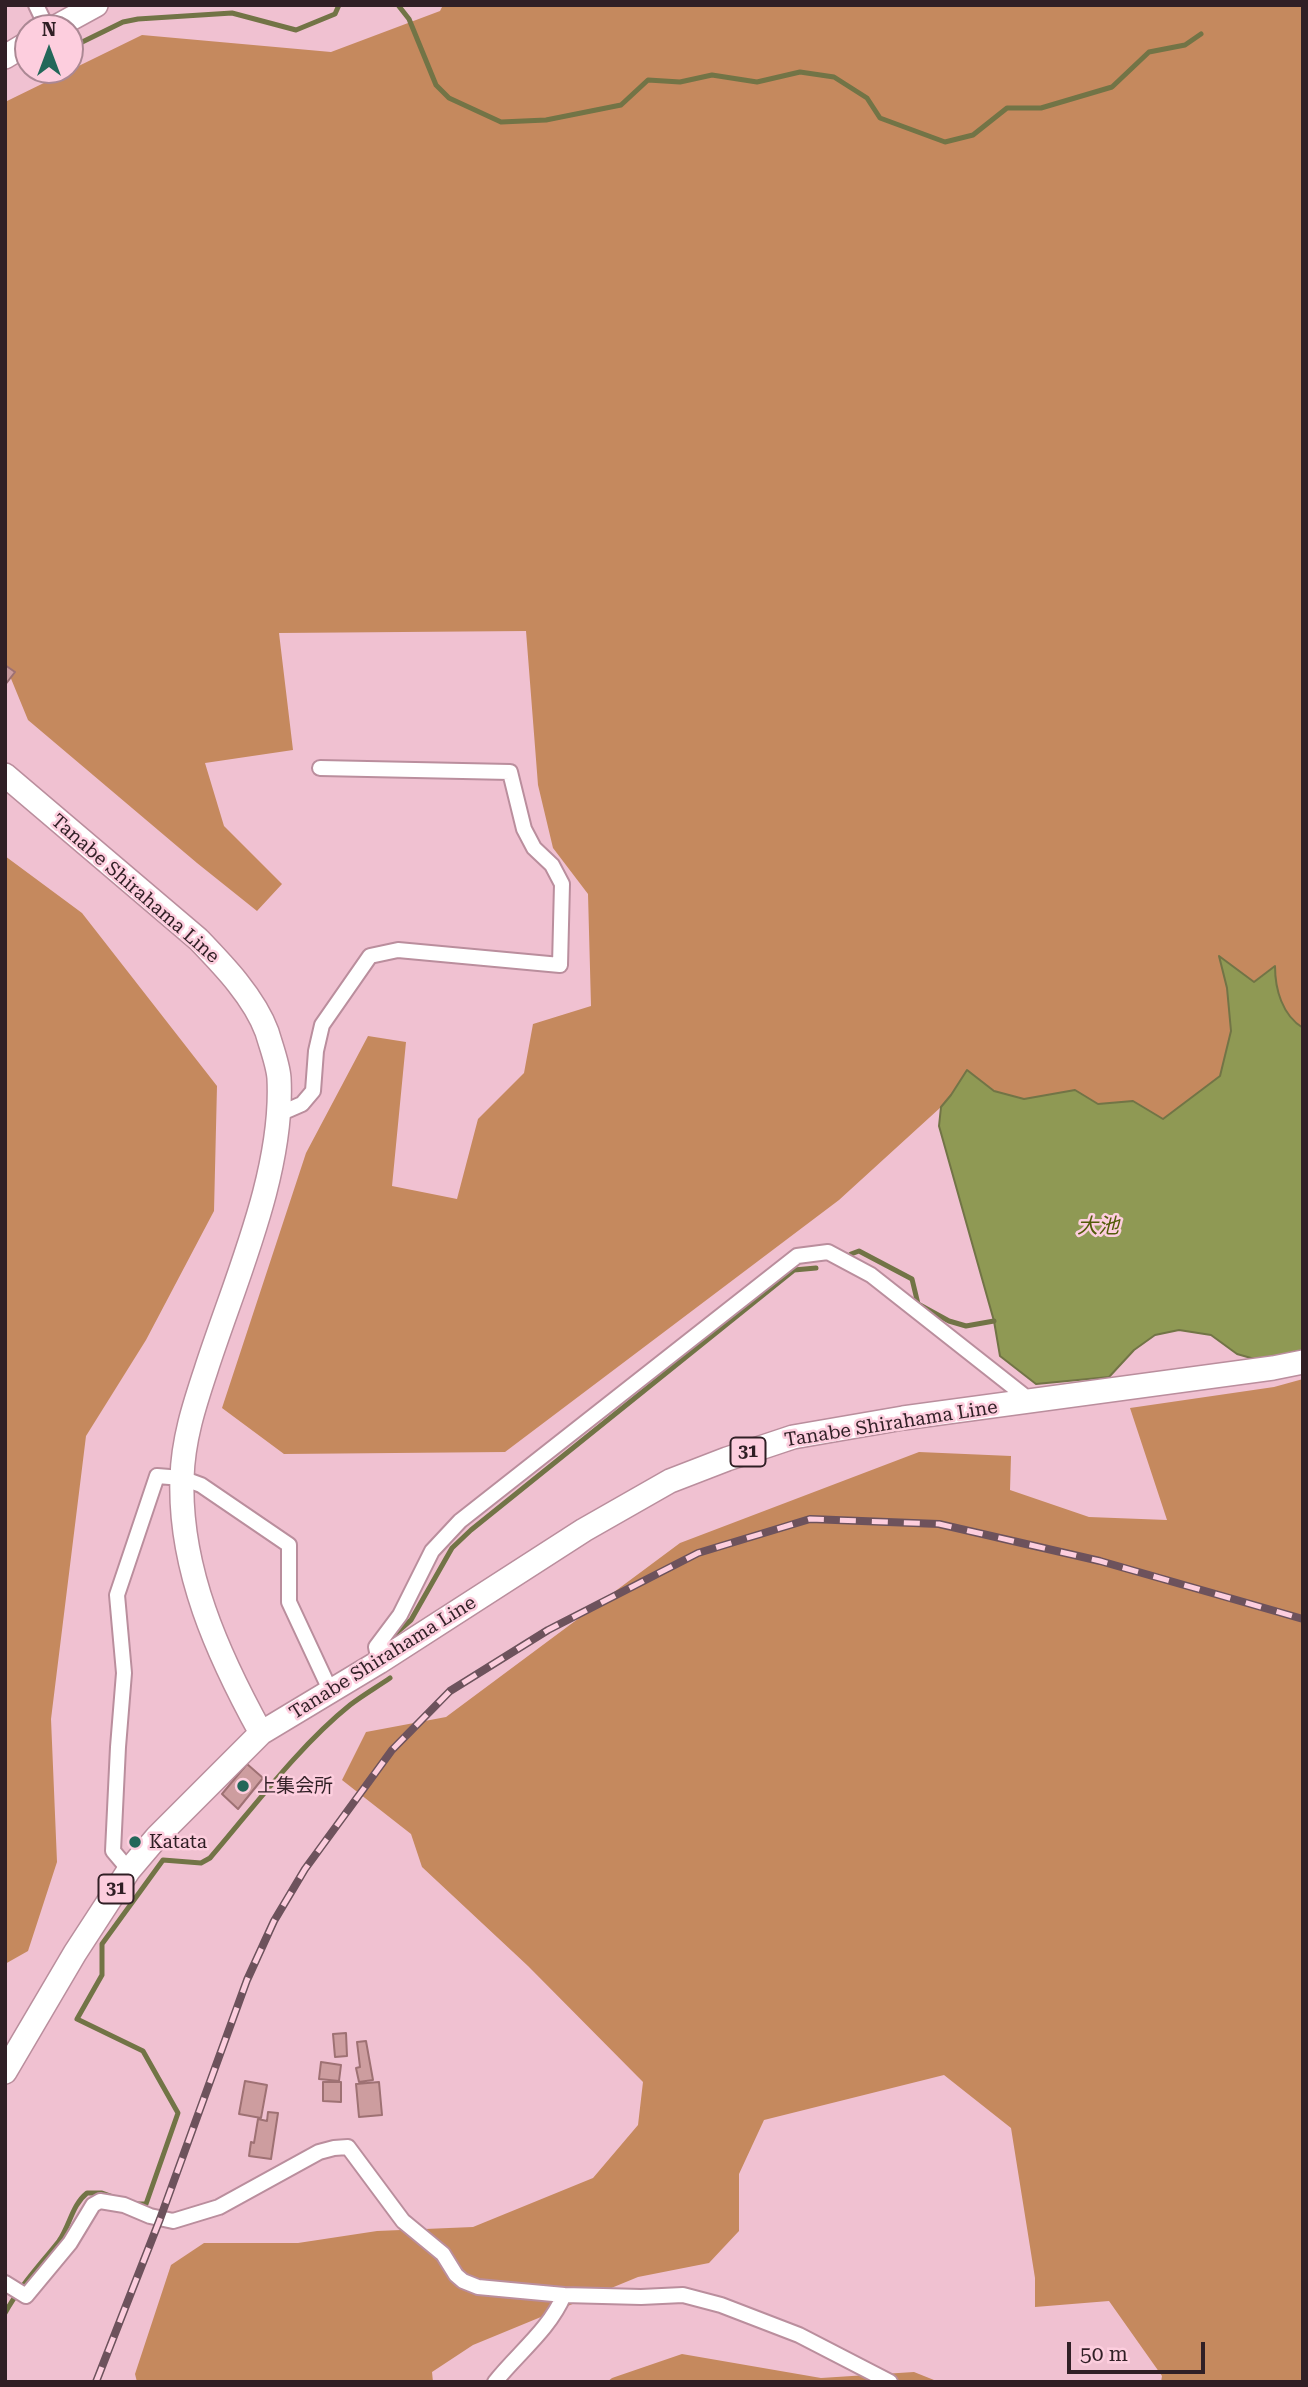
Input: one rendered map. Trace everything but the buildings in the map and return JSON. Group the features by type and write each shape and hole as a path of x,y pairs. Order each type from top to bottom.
{"main road":[{"path":"80,14 96,5"},
{"name":"Tanabe Shirahama Line","path":"5,775 198,939 221,963 246,996 266,1030 279,1075 279,1114 268,1181 188,1424 182,1478 186,1543 205,1616 261,1733"},
{"name":"Tanabe Shirahama Line","path":"5,2072 82,1942 130,1870 157,1837 261,1733 379,1662 584,1530 670,1481 793,1437 903,1418 1303,1362"}],"street":[{"path":"279,1114 302,1104 313,1091 316,1051 322,1025 370,956 398,950 560,965 562,884 552,865 534,848 524,829 510,772 320,768"},
{"path":"379,1662 376,1647 400,1615 432,1551 460,1521 797,1256 828,1252 871,1275 1022,1394 1028,1402"},
{"path":"130,1870 113,1851 124,1673 117,1595 157,1476 182,1478 201,1485 289,1545 289,1602 331,1692"},
{"path":"13,2288 26,2296 70,2243 93,2205 100,2201 124,2205 150,2216 173,2221 219,2207 319,2152 348,2147 403,2221 443,2254 463,2281 478,2287 564,2295 683,2295 721,2305 799,2335 890,2382"},
{"path":"495,2382 550,2320 564,2295"}],"shaded area":[{"path":"443,5 1303,5 1303,1028 1290,1016 1281,1001 1275,966 1254,982 1219,957 1227,988 1231,1031 1220,1076 1163,1119 1133,1101 1098,1104 1075,1090 1024,1099 994,1091 967,1070 941,1107 839,1200 505,1452 284,1454 222,1408 306,1153 368,1036 406,1042 392,1186 457,1199 478,1119 524,1073 533,1024 591,1006 588,894 553,848 538,785 526,631 279,633 293,750 205,763 224,826 282,884 257,911 28,720 5,664 5,102 42,84 84,84 84,63 142,35 331,52 440,11"},
{"path":"5,856 82,913 217,1086 214,1211 146,1340 86,1436 51,1719 57,1862 28,1951 5,1964"},
{"path":"1303,1379 1303,2382 1161,2382 1162,2376 1109,2301 1035,2307 1035,2278 1011,2128 944,2075 764,2120 739,2174 739,2231 709,2263 638,2277 473,2345 432,2372 433,2382 137,2382 135,2374 171,2265 204,2243 298,2243 377,2231 473,2227 593,2178 638,2125 643,2082 528,1966 422,1867 411,1834 342,1780 366,1732 446,1717 680,1543 919,1452 1011,1456 1010,1490 1089,1517 1167,1520 1130,1408 1274,1387"},
{"path":"682,2354 821,2378 914,2372 939,2382 607,2382"}],"water":[{"name":"大池","path":"1219,956 1254,982 1275,966 1281,1001 1290,1016 1303,1028 1303,1350 1258,1360 1237,1354 1211,1335 1179,1330 1155,1335 1134,1350 1109,1377 1036,1384 1000,1356 994,1321 939,1126 941,1107 967,1070 994,1091 1024,1099 1075,1090 1098,1104 1133,1101 1163,1119 1220,1076 1231,1031 1227,988"}],"waterway":[{"path":"84,41 123,22 138,19 232,13 296,30 335,14 339,5"},
{"path":"398,5 409,19 436,85 449,98 501,122 546,120 621,105 648,80 680,82 712,75 757,82 800,72 834,77 867,98 880,118 945,142 973,135 1007,108 1041,108 1112,87 1149,52 1185,45 1201,34"},
{"path":"851,1254 859,1251 912,1279 918,1304 949,1321 966,1326 994,1321"},
{"path":"395,1634 411,1620 452,1548 471,1530 794,1270 816,1268"},
{"path":"136,2204 146,2204 178,2113 143,2051 77,2019 102,1975 102,1944 163,1860 201,1863 210,1858 313,1739 350,1705 390,1678"},
{"path":"5,2313 59,2241 82,2198 87,2193 102,2193 116,2198"}],"railway":[{"path":"96,2382 160,2219 247,1980 274,1921 305,1869 392,1750 450,1691 548,1630 698,1553 810,1519 939,1524 1100,1561 1303,1619"}],"place":[{"name":"上集会所","path":"243,1786"},
{"name":"Katata","path":"135,1842"}]}
